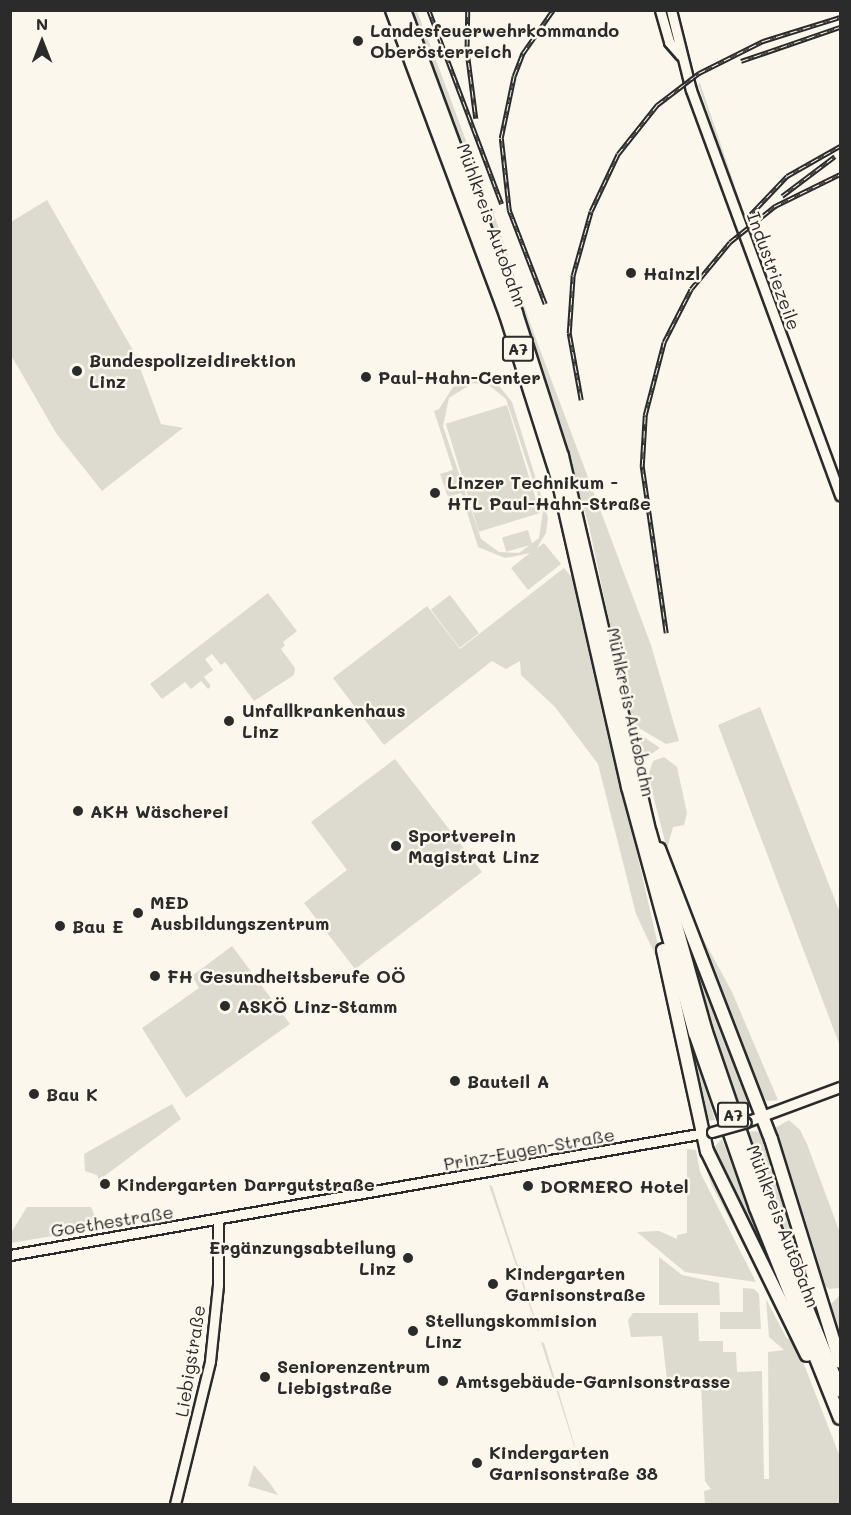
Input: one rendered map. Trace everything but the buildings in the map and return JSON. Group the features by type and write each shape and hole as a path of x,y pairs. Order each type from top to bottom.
{"highway":[{"name":"Mühlkreis Autobahn","path":"392,10 506,315 558,479 658,907 739,1163 840,1418"},
{"name":"Mühlkreis Autobahn","path":"404,10 516,313 562,456 650,832 724,1088 765,1204 840,1390"},
{"path":"650,832 664,858 762,1116 840,1362"},
{"path":"658,907 662,948 707,1133 798,1339 826,1383"}],"main road":[{"name":"Industriezeile","path":"660,10 669,42 681,56"},
{"name":"Industriezeile","path":"671,10 681,56 840,495"},
{"name":"Prinz-Eugen-Straße","path":"218,1220 707,1133 746,1122 840,1087"},
{"name":"Goethestraße","path":"10,1255 218,1220"},
{"name":"Liebigstraße","path":"175,1504 210,1361 218,1285 218,1220"}],"shaded area":[{"path":"412,11 417,11 442,76 485,192 481,195"},
{"path":"700,83 745,216 744,218 698,84"},
{"name":"Bundespolizeidirektion Linz","path":"47,200 134,352 161,424 183,428 102,491 56,433 11,355 11,222"},
{"path":"493,211 530,323 651,645 679,741 666,744 637,727 629,714 589,526 543,370 488,214"},
{"path":"483,379 499,386 512,402 548,518 546,533 537,548 544,543 561,564 528,590 511,568 530,553 505,558 478,547 461,493 448,497 440,474 453,470 434,411 439,409 453,387","holes":["473,383 490,386 506,399 543,511 539,538 519,553 499,552 481,539 443,426 449,398"]},
{"path":"507,405 540,513 479,532 446,424"},
{"path":"528,530 532,544 506,552 502,537"},
{"path":"564,568 575,581 660,954 659,963 636,914 598,764 555,707 521,675 520,661 506,669 492,661 384,745 333,678 427,606 460,649"},
{"path":"268,593 297,631 283,642 285,645 281,649 295,668 294,675 254,701 225,662 221,665 212,654 205,659 213,670 204,677 211,686 208,689 201,681 191,689 185,682 162,699 150,684"},
{"path":"450,595 479,633 460,648 431,609"},
{"path":"760,707 840,913 840,1046 718,725"},
{"path":"632,729 660,748 647,757 643,768"},
{"path":"664,757 677,767 687,813 684,825 673,827 667,849 648,776 653,761"},
{"name":"Sportverein Magistrat Linz","path":"395,759 482,872 355,969 304,903 347,870 311,822"},
{"path":"667,877 750,1101 743,1112 739,1113 697,973 686,954"},
{"path":"687,909 732,992 778,1100 767,1101 759,1092"},
{"name":"ASKÖ Linz-Stamm","path":"232,946 290,1024 186,1098 142,1028 199,988 192,976"},
{"path":"672,969 685,1019 715,1120 706,1121"},
{"path":"172,1104 181,1119 99,1180 97,1175 85,1171 84,1154"},
{"path":"789,1120 800,1130 807,1144 840,1233 840,1288 829,1289 824,1285 780,1146 775,1128"},
{"path":"756,1131 765,1136 840,1375 748,1132"},
{"path":"722,1139 767,1258 799,1332 712,1149"},
{"path":"687,1149 696,1150 700,1172 756,1282 685,1272 637,1232 659,1231 677,1239 677,1235 687,1233"},
{"path":"701,1151 791,1335 711,1184"},
{"path":"489,1185 492,1186 539,1331 538,1331"},
{"path":"27,1207 91,1207 100,1228 11,1243 11,1233"},
{"path":"659,1257 682,1275 719,1283 720,1305 659,1305"},
{"path":"743,1288 754,1289 759,1294 761,1329 720,1329 720,1312 743,1312"},
{"path":"840,1295 840,1347 831,1304"},
{"path":"766,1299 787,1339 791,1337 800,1354 840,1457 840,1504 705,1504 704,1491 711,1489 705,1481 701,1380 667,1380 662,1336 631,1337 628,1320 633,1313 698,1313 699,1341 723,1341 723,1352 736,1352 737,1372 762,1371 764,1479 769,1479 768,1352 784,1350 769,1337"},
{"path":"541,1342 544,1343 587,1486"},
{"path":"254,1465 269,1482 278,1495 248,1486"}],"railway":[{"path":"429,10 502,204"},
{"path":"468,10 467,49 476,118"},
{"path":"545,304 509,210 501,138 514,76 523,53 553,10"},
{"path":"581,400 569,333 573,275 591,211 618,154 657,105 699,73 763,41 840,17"},
{"path":"741,61 840,27"},
{"path":"747,218 787,176 840,146"},
{"path":"782,196 835,156"},
{"path":"666,633 642,466 645,415 664,342 691,289 730,242 775,206 840,174"}],"place":[{"name":"Landesfeuerwehrkommando Oberösterreich","path":"358,41"},
{"name":"Hainzl","path":"631,273"},
{"name":"Bundespolizeidirektion Linz","path":"77,371"},
{"name":"Paul-Hahn-Center","path":"366,377"},
{"name":"Linzer Technikum - HTL Paul-Hahn-Straße","path":"435,493"},
{"name":"Unfallkrankenhaus Linz","path":"229,721"},
{"name":"AKH Wäscherei","path":"78,811"},
{"name":"Sportverein Magistrat Linz","path":"396,846"},
{"name":"MED Ausbildungszentrum","path":"138,913"},
{"name":"Bau E","path":"60,926"},
{"name":"FH Gesundheitsberufe OÖ","path":"155,976"},
{"name":"ASKÖ Linz-Stamm","path":"225,1006"},
{"name":"Bauteil A","path":"455,1081"},
{"name":"Bau K","path":"34,1094"},
{"name":"Kindergarten Darrgutstraße","path":"105,1184"},
{"name":"DORMERO Hotel","path":"528,1186"},
{"name":"Ergänzungsabteilung Linz","path":"408,1258"},
{"name":"Kindergarten Garnisonstraße","path":"493,1284"},
{"name":"Stellungskommision Linz","path":"413,1331"},
{"name":"Seniorenzentrum Liebigstraße","path":"265,1377"},
{"name":"Amtsgebäude-Garnisonstrasse","path":"443,1381"},
{"name":"Kindergarten Garnisonstraße 38","path":"477,1463"}]}
